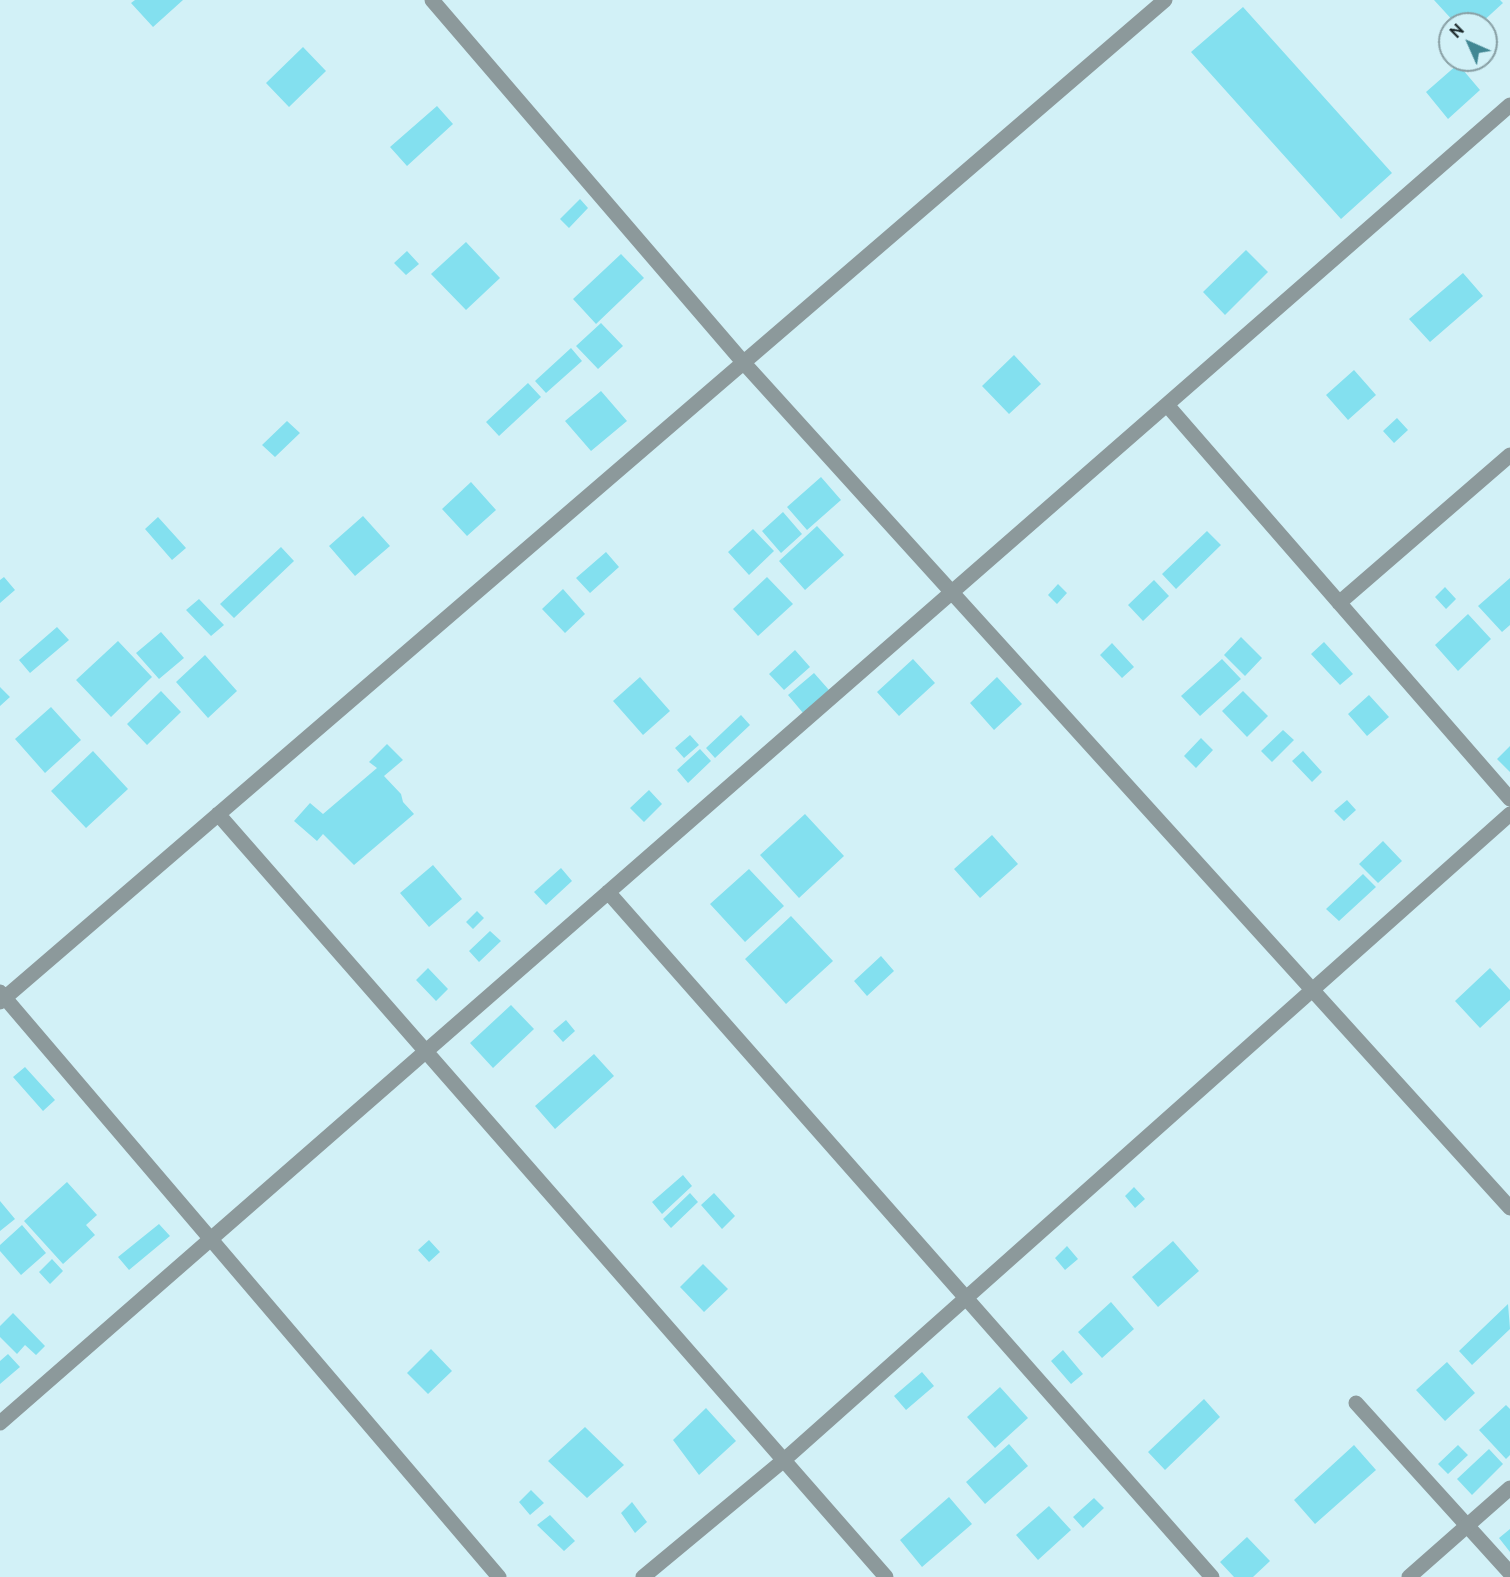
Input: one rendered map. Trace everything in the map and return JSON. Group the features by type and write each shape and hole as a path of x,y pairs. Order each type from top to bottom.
{"street":[{"path":"432,0 743,362 1510,1208"},
{"path":"499,1577 2,997 1165,0"},
{"path":"0,1423 1510,105"},
{"path":"1167,405 1510,798"},
{"path":"1339,603 1510,455"},
{"path":"218,814 886,1577"},
{"path":"643,1577 784,1460 1510,814"},
{"path":"608,892 1212,1577"},
{"path":"1356,1403 1510,1573"},
{"path":"1409,1577 1510,1488"}],"building":[{"path":"135,0 183,0 153,27 131,3"},
{"path":"1434,0 1500,0 1503,3 1493,12 1445,12"},
{"path":"1243,7 1392,173 1341,219 1191,52"},
{"path":"303,47 326,71 289,107 266,83"},
{"path":"1449,72 1465,72 1480,90 1448,119 1426,92"},
{"path":"437,106 453,124 407,166 390,147"},
{"path":"580,199 588,208 569,228 560,219"},
{"path":"466,242 500,278 466,310 431,274"},
{"path":"1246,250 1268,272 1225,315 1203,292"},
{"path":"407,251 419,264 406,275 394,263"},
{"path":"621,254 644,278 596,324 573,299"},
{"path":"1463,273 1483,296 1430,342 1409,319"},
{"path":"601,323 623,346 598,369 576,346"},
{"path":"571,348 582,361 546,393 535,381"},
{"path":"1014,355 1041,384 1009,414 982,386"},
{"path":"1354,370 1376,395 1348,420 1326,395"},
{"path":"528,383 541,397 499,436 486,422"},
{"path":"601,391 627,421 591,451 565,421"},
{"path":"1397,418 1408,430 1394,443 1383,431"},
{"path":"287,421 300,433 275,457 262,445"},
{"path":"821,477 841,500 807,530 787,507"},
{"path":"471,482 496,510 467,536 442,509"},
{"path":"783,512 802,534 781,553 762,531"},
{"path":"363,516 390,546 355,576 329,546"},
{"path":"158,517 186,548 172,560 145,529"},
{"path":"817,526 844,555 805,590 779,561"},
{"path":"753,529 774,551 749,575 728,552"},
{"path":"1207,531 1221,545 1176,589 1162,574"},
{"path":"281,547 294,561 234,618 220,604"},
{"path":"606,552 619,567 590,593 576,578"},
{"path":"4,577 15,590 0,603 0,580"},
{"path":"767,577 793,604 758,636 733,609"},
{"path":"1510,578 1510,625 1502,632 1478,606"},
{"path":"1154,580 1169,596 1143,621 1128,605"},
{"path":"1058,584 1067,593 1057,604 1048,595"},
{"path":"1445,587 1456,599 1446,609 1435,597"},
{"path":"563,589 585,614 565,633 542,609"},
{"path":"199,599 224,625 211,636 186,610"},
{"path":"1468,614 1491,639 1458,671 1435,645"},
{"path":"57,627 69,640 30,673 19,660"},
{"path":"161,632 184,658 159,679 136,653"},
{"path":"1241,637 1262,658 1245,676 1224,655"},
{"path":"118,641 152,677 111,717 76,680"},
{"path":"1324,642 1353,674 1340,685 1311,654"},
{"path":"1112,643 1134,667 1122,678 1100,655"},
{"path":"795,650 810,667 784,690 769,674"},
{"path":"205,655 237,691 208,718 176,682"},
{"path":"913,659 935,683 899,716 877,692"},
{"path":"1222,659 1241,679 1200,716 1181,696"},
{"path":"814,673 829,690 803,713 788,695"},
{"path":"640,677 670,711 643,735 613,701"},
{"path":"997,677 1022,704 994,730 970,703"},
{"path":"0,687 10,697 0,706"},
{"path":"161,691 181,712 147,745 127,724"},
{"path":"1243,691 1268,716 1247,737 1222,711"},
{"path":"1369,695 1389,717 1367,736 1348,714"},
{"path":"51,707 81,740 45,773 15,739"},
{"path":"741,715 750,725 715,758 706,748"},
{"path":"1283,730 1294,740 1272,762 1261,751"},
{"path":"690,735 699,745 684,758 675,748"},
{"path":"1201,738 1213,750 1196,768 1184,756"},
{"path":"387,744 403,760 384,776 401,794 403,802 414,814 354,865 323,834 317,841 294,821 310,803 323,814 377,768 369,762"},
{"path":"1510,746 1510,772 1497,759"},
{"path":"700,749 711,761 688,783 677,770"},
{"path":"93,751 128,789 86,828 51,791"},
{"path":"1303,751 1322,772 1312,782 1292,761"},
{"path":"649,790 662,804 644,822 630,808"},
{"path":"1347,800 1356,810 1344,821 1334,811"},
{"path":"805,814 844,856 799,898 760,855"},
{"path":"992,835 1018,864 980,898 954,869"},
{"path":"1383,841 1402,861 1378,883 1359,864"},
{"path":"433,865 462,899 429,927 400,893"},
{"path":"561,868 572,881 546,905 534,892"},
{"path":"749,869 784,906 745,942 710,904"},
{"path":"1363,874 1376,887 1339,921 1326,909"},
{"path":"477,911 484,918 473,929 466,922"},
{"path":"791,916 833,961 786,1004 745,959"},
{"path":"490,931 501,941 479,962 469,951"},
{"path":"881,956 894,971 867,996 854,981"},
{"path":"428,968 448,989 436,1001 416,980"},
{"path":"1490,968 1510,990 1510,1000 1480,1028 1455,1001"},
{"path":"511,1005 534,1029 493,1068 470,1043"},
{"path":"566,1020 575,1031 563,1042 553,1031"},
{"path":"594,1054 614,1076 555,1129 535,1106"},
{"path":"25,1067 55,1100 43,1111 13,1077"},
{"path":"683,1175 692,1186 662,1214 652,1202"},
{"path":"67,1182 97,1215 86,1225 95,1235 63,1264 24,1221"},
{"path":"1134,1187 1145,1199 1135,1208 1125,1196"},
{"path":"690,1193 698,1202 671,1228 663,1219"},
{"path":"714,1193 735,1216 722,1229 701,1205"},
{"path":"0,1201 15,1219 0,1231"},
{"path":"159,1224 170,1236 129,1270 118,1257"},
{"path":"22,1225 46,1253 21,1275 0,1251 0,1245"},
{"path":"429,1240 440,1252 429,1262 418,1250"},
{"path":"1173,1241 1199,1271 1158,1307 1132,1277"},
{"path":"1067,1246 1078,1259 1065,1270 1055,1258"},
{"path":"52,1259 63,1271 50,1284 39,1272"},
{"path":"703,1264 728,1289 704,1312 680,1287"},
{"path":"1111,1302 1134,1329 1102,1358 1078,1332"},
{"path":"1508,1304 1510,1329 1472,1365 1459,1351"},
{"path":"13,1313 45,1346 36,1355 25,1345 17,1354 0,1337 0,1326"},
{"path":"431,1349 452,1371 428,1394 407,1373"},
{"path":"1063,1350 1083,1374 1071,1384 1051,1361"},
{"path":"8,1354 20,1367 0,1384 0,1361"},
{"path":"1447,1362 1475,1393 1445,1421 1416,1390"},
{"path":"922,1372 934,1386 906,1410 894,1396"},
{"path":"1000,1387 1028,1418 995,1448 967,1417"},
{"path":"1204,1399 1220,1417 1165,1470 1148,1452"},
{"path":"1506,1405 1510,1409 1510,1455 1506,1459 1479,1430"},
{"path":"706,1408 736,1441 699,1475 673,1440"},
{"path":"585,1427 624,1465 587,1498 548,1461"},
{"path":"1009,1444 1028,1466 985,1504 966,1482"},
{"path":"1354,1445 1376,1470 1315,1524 1294,1500"},
{"path":"1458,1445 1468,1455 1448,1474 1438,1464"},
{"path":"1489,1449 1503,1464 1472,1495 1457,1479"},
{"path":"531,1490 544,1503 530,1515 519,1502"},
{"path":"949,1497 972,1524 922,1567 900,1540"},
{"path":"1094,1498 1104,1508 1083,1528 1073,1517"},
{"path":"632,1502 647,1522 635,1533 621,1513"},
{"path":"1049,1506 1071,1530 1038,1560 1016,1535"},
{"path":"550,1515 575,1541 564,1551 537,1525"},
{"path":"1510,1529 1510,1552 1499,1538"},
{"path":"1247,1537 1270,1561 1253,1577 1234,1577 1220,1562"}]}
